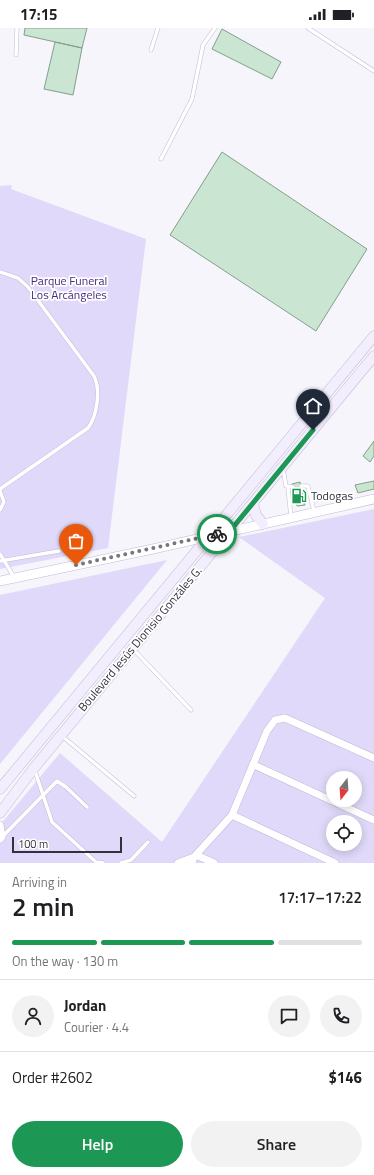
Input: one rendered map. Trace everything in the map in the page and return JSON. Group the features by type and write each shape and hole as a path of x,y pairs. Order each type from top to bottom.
{"main road":[{"name":"Boulevard Jesús Dionisio Gonzáles G.","path":"0,789 374,336"},
{"name":"Boulevard Jesús Dionisio Gonzáles G.","path":"0,812 132,648 253,504 374,356"},
{"path":"253,504 256,515 263,524"}],"street":[{"path":"0,581 153,550 208,536 374,499"},
{"path":"178,863 194,858 232,815 268,731 275,720 285,718 374,758"},
{"path":"254,765 374,820"},
{"path":"232,815 335,863"},
{"path":"0,825 1,838"},
{"path":"194,858 214,863"}],"lane":[{"path":"16,55 17,28"},
{"path":"151,50 158,28"},
{"path":"161,159 192,99 203,45 215,28"},
{"path":"308,28 374,71"},
{"path":"0,272 18,278 28,288 88,368 98,384 94,415 88,428 0,490 4,502 0,510"},
{"path":"283,467 286,485 288,488 291,518"},
{"path":"301,486 308,486 314,512"},
{"path":"288,488 293,488"},
{"path":"1,561 59,551"},
{"path":"0,554 1,561 14,578"},
{"path":"132,648 191,710"},
{"path":"61,736 134,796"},
{"path":"34,768 52,822 96,862 103,863"},
{"path":"1,838 57,781 66,787 87,807"},
{"path":"121,863 131,860 148,842"}],"green space":[{"name":"Parque Funeral Los Arcángeles","path":"12,185 11,189 146,239 108,548 0,569 0,186"},
{"path":"374,509 374,863 0,863 0,825 60,753 162,842 325,598 239,537"},
{"path":"167,560 0,764 0,595"}],"building":[{"path":"25,28 87,28 82,48 24,35"},
{"path":"222,29 281,62 272,79 212,49"},
{"path":"55,42 82,48 73,95 44,89"},
{"path":"222,152 367,249 316,331 170,235"},
{"path":"374,441 374,456 370,462 363,456"},
{"path":"374,481 374,489 358,493 355,485"},
{"name":"Todogas","path":"300,482 305,505 297,506 292,484"}],"way so far":[{"path":"76,565 153,550 217,534"}],"place":[{"name":"Todogas","path":"299,496"}],"route":[{"path":"217,534 230,531 313,430"}]}
